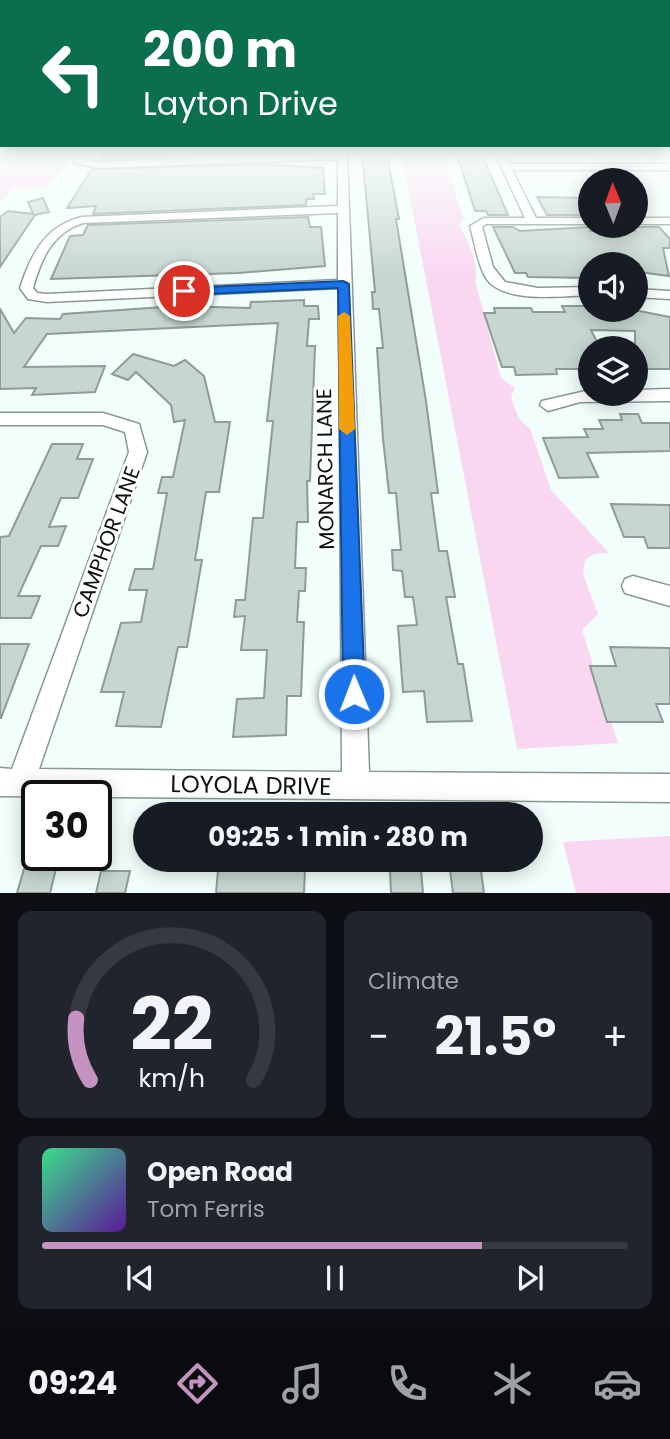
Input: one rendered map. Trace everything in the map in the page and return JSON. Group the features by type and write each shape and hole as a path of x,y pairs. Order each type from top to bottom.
{"street":[{"name":"MONARCH LANE","path":"344,193 343,284 356,787"},
{"path":"518,193 532,221"},
{"path":"343,284 47,298 33,296 26,288 31,271 54,231 66,224 82,220 345,209"},
{"path":"578,221 478,222 476,226 493,280 514,291 578,291"},
{"path":"648,221 670,221"},
{"path":"648,294 670,295"},
{"path":"548,405 580,396 670,395"},
{"name":"CAMPHOR LANE","path":"0,419 103,419 133,428 138,452 10,782"},
{"path":"633,586 670,596"},
{"name":"LOYOLA DRIVE","path":"10,782 670,788"}],"shaded area":[{"path":"0,193 8,193 0,203"},
{"path":"409,193 455,193 463,218 459,226 475,261 475,281 501,378 515,388 511,397 514,406 520,419 530,428 551,490 609,553 594,554 585,560 583,574 598,614 582,630 618,743 517,749"},
{"path":"670,836 670,893 576,893 563,842"}],"building":[{"path":"77,193 325,194 313,194 314,199 306,199 306,205 93,214 96,206 67,208"},
{"path":"366,193 394,193 438,493 431,493 439,551 447,551 455,597 446,597 458,664 463,664 472,721 427,722 424,691 403,692 398,626 417,625 413,597 405,597 402,571 393,570 392,550 401,550 396,493 389,493 383,439 377,348 383,348 379,309 373,309 372,292 375,292"},
{"path":"469,193 498,193 508,215 488,215 486,211 475,211"},
{"path":"537,197 578,198 578,215 547,215"},
{"path":"43,198 49,212 35,215 0,267 0,217 8,211 33,214 28,202"},
{"path":"308,217 310,227 321,227 325,266 238,273 51,279 70,236 83,235 88,225"},
{"path":"493,227 513,227 520,231 578,228 578,238 648,238 648,227 659,227 670,239 670,248 663,248 669,276 648,273 648,252 578,252 578,278 528,277 526,273 515,273"},
{"path":"304,300 304,306 318,306 319,319 309,319 307,346 315,346 310,481 307,481 308,522 297,522 295,568 306,568 305,591 299,591 297,622 304,622 301,696 287,696 286,735 233,737 237,699 264,698 267,650 241,650 245,616 234,617 236,600 245,600 253,518 263,518 273,421 267,421 278,323 47,334 24,367 105,366 95,392 32,395 36,388 0,389 0,309 14,333 26,318 60,319 63,314 178,306 250,308 251,302"},
{"path":"562,306 578,306 578,322 648,322 648,313 670,317 670,369 648,369 648,336 635,336 635,331 591,330 594,336 578,336 578,369 556,369 557,374 516,375 514,367 502,367 484,313 495,313 494,308 565,312"},
{"path":"133,354 174,366 185,360 204,376 215,422 230,422 219,492 206,492 195,560 202,560 187,647 178,647 161,727 116,726 124,692 101,692 121,623 141,622 147,590 129,590 135,569 153,569 167,493 158,493 162,477 173,477 185,420 174,422 171,405 136,372 128,380 112,374"},
{"path":"620,414 638,414 642,423 670,423 670,451 587,453 598,477 559,478 543,438 588,437 584,429 603,429 599,420 622,420"},
{"path":"52,444 83,444 77,459 93,459 78,498 61,498 49,527 66,526 58,546 41,546 18,596 40,596 31,618 0,618 0,537 9,536"},
{"path":"611,504 670,505 670,548 648,548 644,537 624,537"},
{"path":"0,644 29,644 1,718 0,718"},
{"path":"610,647 670,648 670,704 656,704 663,722 607,722 590,666 616,666"},
{"path":"23,871 56,871 50,893 17,893"},
{"path":"101,871 130,871 125,893 96,893"},
{"path":"218,872 305,872 304,893 216,893"},
{"path":"390,872 421,872 423,893 391,893"},
{"path":"450,872 481,872 484,893 453,893"}],"slow traffic":[{"path":"344,316 347,429"}],"route":[{"path":"184,291 343,284 354,694"}]}
